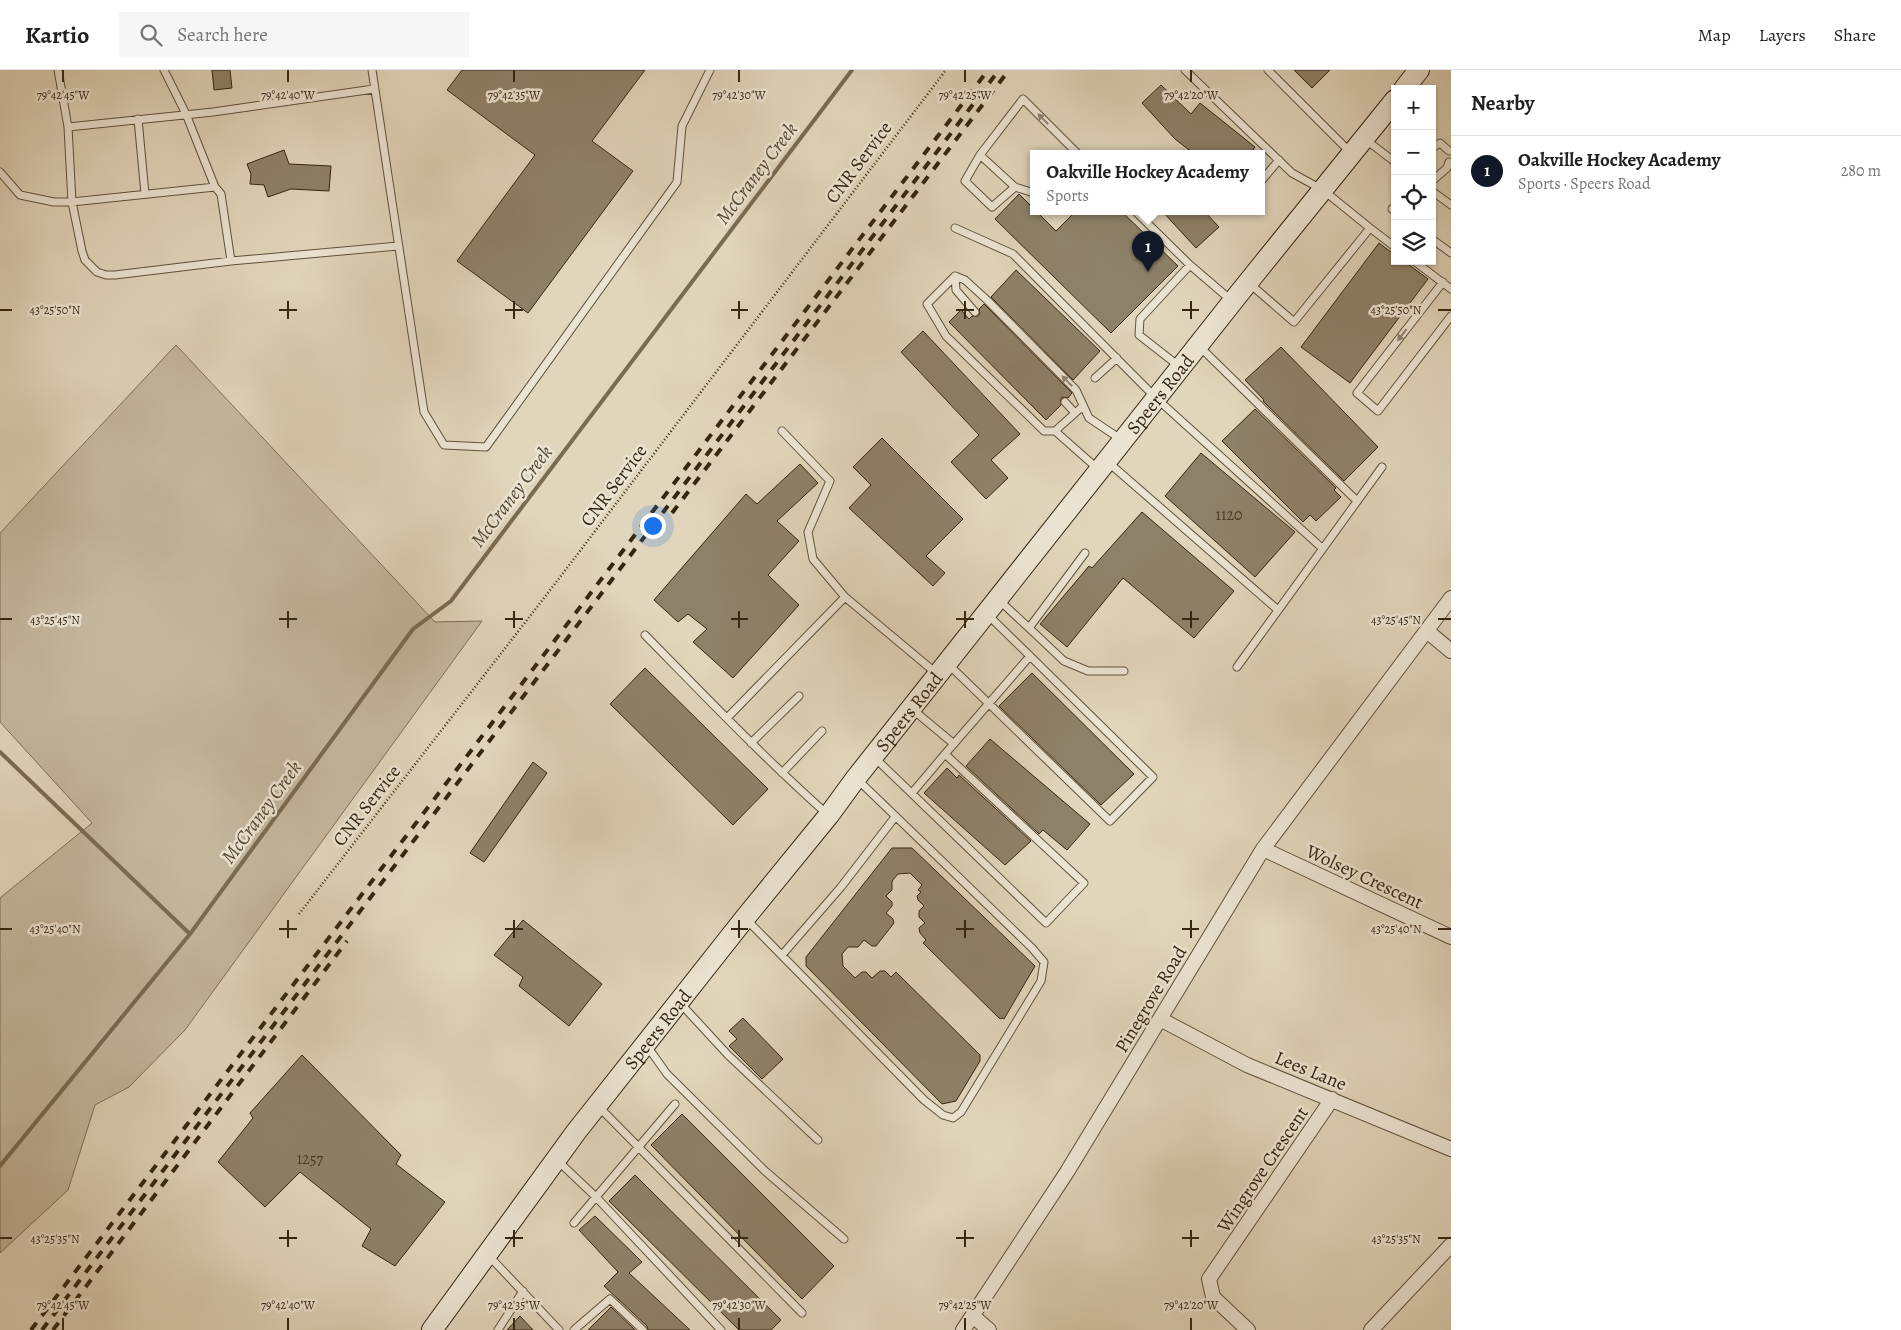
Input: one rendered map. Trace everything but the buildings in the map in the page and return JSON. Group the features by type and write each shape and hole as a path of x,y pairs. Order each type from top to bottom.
{"main road":[{"path":"1407,85 1419,70"},
{"name":"Speers Road","path":"432,1330 597,1105 829,815 873,756 1198,344 1391,105"}],"street":[{"name":"Pinegrove Road","path":"963,1330 1067,1172 1263,849 1451,598"},
{"path":"1427,631 1451,651"},
{"name":"Wolsey Crescent","path":"1263,849 1451,937"},
{"name":"Lees Lane","path":"1160,1019 1247,1065 1451,1149"},
{"name":"Wingrove Crescent","path":"1248,1330 1213,1297 1209,1279 1332,1099"},
{"path":"1371,1330 1451,1245"},
{"path":"973,1316 989,1330"}],"lane":[{"path":"58,70 68,127 72,202 85,260 97,272 115,275 231,261 398,246"},
{"path":"164,70 186,114 215,186 221,194 231,261"},
{"path":"372,70 424,412 444,446 486,447 677,182 682,126 710,70"},
{"path":"1185,70 1292,172 1323,190 1391,243"},
{"path":"1268,70 1357,146 1391,160"},
{"path":"68,127 213,112 374,88"},
{"path":"1014,187 992,208 964,181 980,155 1022,99 1074,150"},
{"path":"138,120 144,194"},
{"path":"1436,146 1440,143 1449,151"},
{"path":"980,155 1014,187 1030,192"},
{"path":"1265,176 1279,160"},
{"path":"1436,178 1447,168 1450,162"},
{"path":"0,172 20,196 54,202 72,202 215,186"},
{"path":"1436,193 1451,205"},
{"path":"1139,215 1190,265 1232,302"},
{"path":"955,228 1013,254 1156,398 1322,548"},
{"path":"1248,282 1294,322 1370,228"},
{"path":"1436,242 1451,253"},
{"path":"1180,368 1139,334 1140,319 1190,265"},
{"path":"1419,265 1451,288"},
{"path":"955,276 956,290 975,312"},
{"path":"955,276 965,280 987,300 1076,390 1089,418 1122,441"},
{"path":"955,276 927,304 946,336 1044,431 1056,431 1103,465 1278,610"},
{"path":"1442,282 1357,393 1378,410 1451,316"},
{"path":"1198,344 1357,501"},
{"path":"1096,378 1117,358"},
{"path":"1065,402 1075,413"},
{"path":"1056,431 1083,406"},
{"path":"782,431 830,481 808,532 813,559 845,597 988,703 1110,820 1153,777 1030,656 992,606"},
{"path":"1237,666 1382,467"},
{"path":"1029,628 1085,553"},
{"path":"727,718 845,597"},
{"path":"992,606 1029,628 1064,661 1088,671 1124,672"},
{"path":"645,635 751,743 829,815"},
{"path":"912,793 1030,656"},
{"path":"751,743 799,696"},
{"path":"911,708 954,744"},
{"path":"782,773 822,731"},
{"path":"873,756 1046,923 1084,883 945,754"},
{"path":"745,918 924,1100 943,1115 953,1118 961,1112 1041,981 1044,962 1032,948 856,778"},
{"path":"782,955 841,887 895,817"},
{"path":"678,1002 728,1055 818,1140"},
{"path":"646,1044 667,1074 765,1171 844,1239"},
{"path":"574,1224 675,1104"},
{"path":"597,1105 802,1313"},
{"path":"557,1159 596,1197 721,1330"},
{"path":"487,1254 559,1330"},
{"path":"498,1330 523,1291"},
{"path":"574,1330 610,1298 643,1330"}],"path":[{"name":"CNR Service","path":"299,914 551,589 946,70"}],"shaded area":[{"path":"176,345 435,622 482,621 185,1030 129,1087 95,1105 68,1190 0,1253 0,898 92,823 0,722 0,533"}],"waterway":[{"name":"McCraney Creek","path":"190,934 413,629 451,601 852,70"},
{"name":"McCraney Creek","path":"0,752 190,934 0,1166"}],"railway":[{"path":"31,1330 988,70"},
{"path":"42,1330 999,70"},
{"path":"672,513 1009,70"},
{"path":"53,1330 347,941"}],"place":[{"name":"Oakville Hockey Academy","path":"1148,272"}]}
